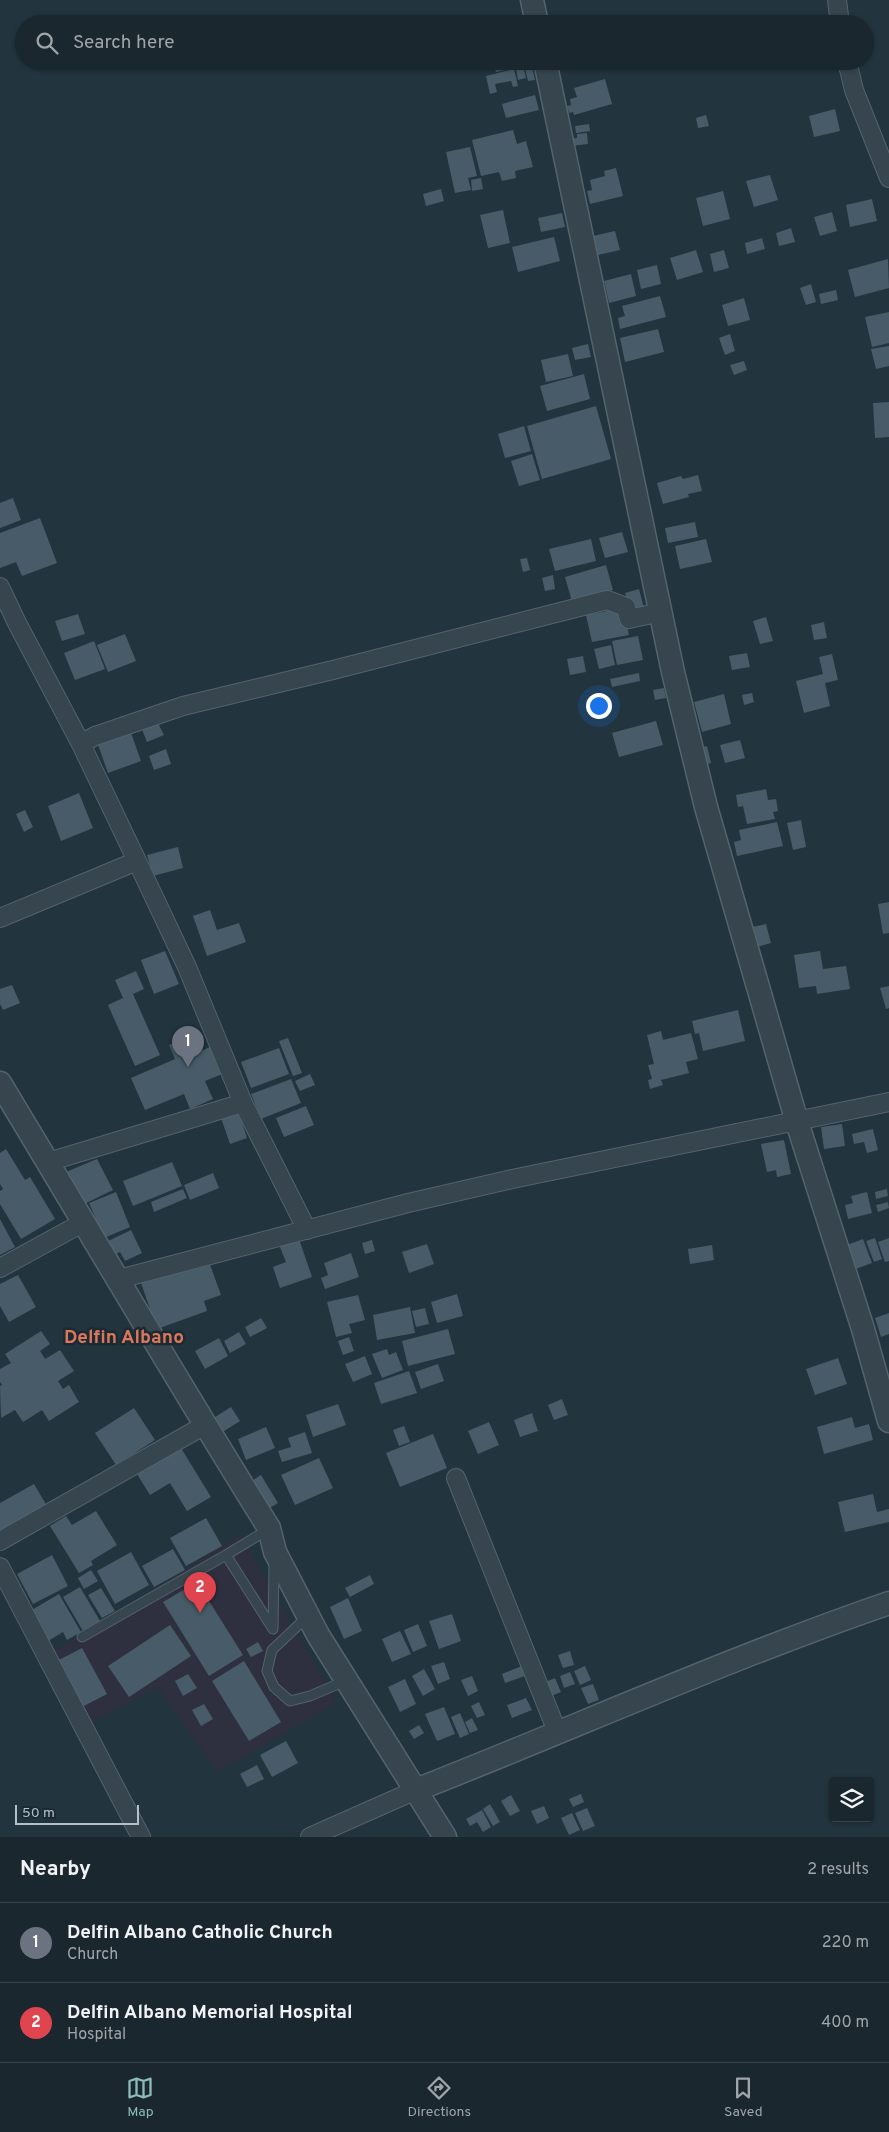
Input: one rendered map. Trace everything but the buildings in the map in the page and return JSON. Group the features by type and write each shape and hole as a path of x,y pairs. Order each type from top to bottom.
{"street":[{"path":"532,0 535,15"},
{"path":"837,0 839,15"},
{"path":"547,70 673,672 709,816 797,1122 863,1329 889,1421"},
{"path":"849,70 854,90 889,178"},
{"path":"0,587 81,744 137,861 187,967 243,1103 307,1230"},
{"path":"81,744 95,736 183,706 607,600 626,607 629,619 661,612"},
{"path":"0,918 137,861"},
{"path":"0,1083 204,1425 269,1528 274,1552 345,1681 445,1837"},
{"path":"118,1279 408,1203 517,1178 889,1102"},
{"path":"48,1162 243,1103"},
{"path":"0,1268 84,1222"},
{"path":"0,1541 204,1425"},
{"path":"456,1478 558,1734"},
{"path":"0,1567 141,1837"},
{"path":"310,1837 416,1790 558,1734 695,1675 889,1603"}],"lane":[{"path":"82,1637 226,1556 269,1528"},
{"path":"226,1556 273,1629 274,1552"},
{"path":"309,1616 272,1650 267,1670 274,1687 290,1701 310,1696 345,1681"}],"shaded area":[{"path":"240,1535 337,1702 218,1772 157,1687 86,1726 48,1655"}],"place":[{"name":"Delfin Albano Catholic Church","path":"188,1067"},
{"name":"Delfin Albano Memorial Hospital","path":"200,1613"}],"district":[{"name":"Delfin Albano","path":"124,1336"}]}
